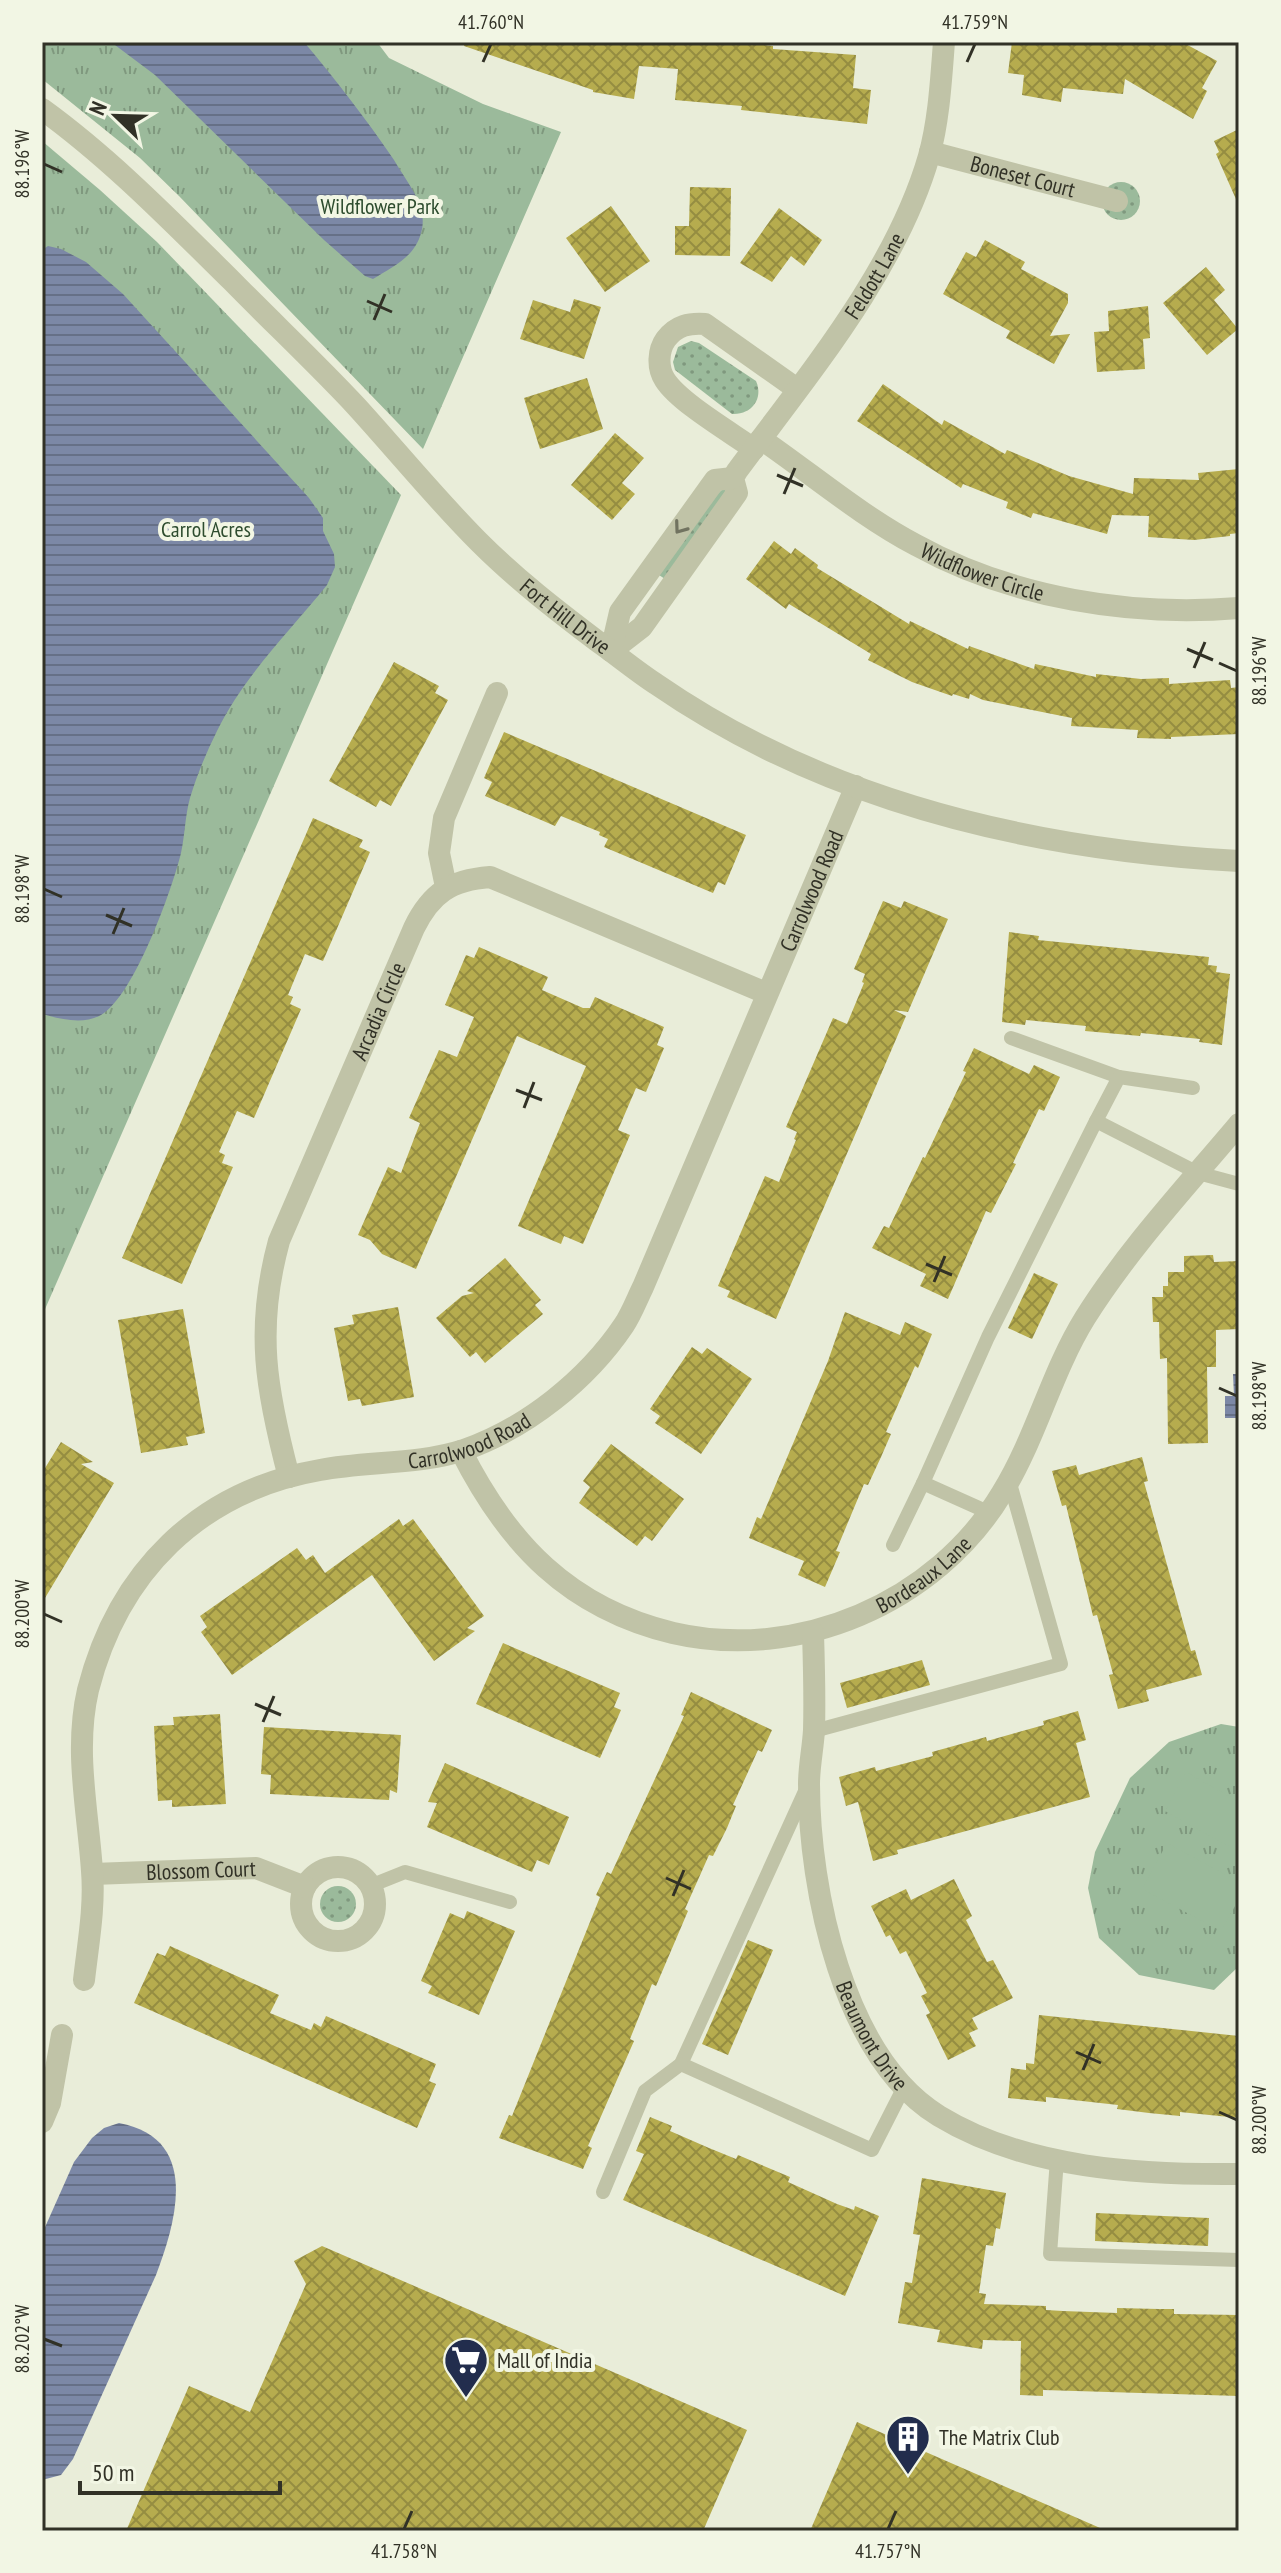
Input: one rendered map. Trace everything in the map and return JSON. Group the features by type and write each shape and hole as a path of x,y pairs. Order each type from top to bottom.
{"street":[{"name":"Feldott Lane","path":"611,651 642,627 737,493 733,478 880,271 919,190 930,152 941,86 944,42"},
{"name":"Fort Hill Drive","path":"42,109 69,128 146,195 352,403 479,542 545,602 657,685 728,728 807,766 931,812 1039,839 1172,857 1239,861"},
{"name":"Boneset Court","path":"930,152 1117,201"},
{"name":"Wildflower Circle","path":"797,389 705,324 686,324 676,328 660,351 660,369 676,393 902,538 936,556 997,581 1063,599 1098,604 1212,610 1239,608"},
{"path":"497,693 444,818 439,853 446,887 474,878 490,877 506,881 766,993"},
{"name":"Carrolwood Road","path":"84,1980 93,1874 83,1785 82,1734 88,1692 112,1624 155,1559 179,1533 234,1496 320,1470 461,1451 527,1419 563,1392 598,1358 624,1324 643,1287 856,786"},
{"name":"Arcadia Circle","path":"289,1477 272,1405 264,1353 265,1303 272,1267 279,1241 414,928 423,910 446,887"},
{"name":"Bordeaux Lane","path":"461,1451 477,1482 518,1541 552,1576 610,1611 644,1626 693,1637 763,1640 813,1633 848,1621 887,1603 925,1578 962,1546 990,1513 1009,1480 1057,1371 1083,1322 1131,1253 1239,1124"},
{"name":"Beaumont Drive","path":"813,1633 814,1731 809,1783 815,1867 829,1935 846,1992 874,2047 904,2087 937,2115 975,2135 1009,2147 1128,2171 1239,2174"},
{"path":"343,1867 363,1877 370,1886 374,1910 362,1932 350,1939 326,1939 306,1923 301,1912 301,1899 305,1887 321,1871 343,1867"},
{"name":"Blossom Court","path":"93,1874 256,1868 305,1887"},
{"path":"42,2060 62,2035 50,2103 42,2122"}],"lane":[{"path":"1011,1038 1119,1077 1193,1088"},
{"path":"893,1545 988,1337 1119,1077"},
{"path":"1096,1121 1198,1173 1239,1184"},
{"path":"814,1731 1061,1664 1009,1480"},
{"path":"923,1483 990,1513"},
{"path":"603,2192 645,2091 681,2064 809,1783"},
{"path":"370,1886 405,1872 510,1902"},
{"path":"681,2064 872,2150 904,2087"},
{"path":"1057,2159 1050,2254 1239,2260"}],"green space":[{"name":"Wildflower Park","path":"42,42 377,42 389,58 483,104 561,132 423,449 140,158 42,79"},
{"name":"Carrol Acres","path":"42,141 157,242 401,495 42,1316"},
{"path":"1121,182 1135,187 1140,201 1135,215 1121,220 1107,215 1102,201 1107,187"},
{"path":"691,341 699,343 756,381 757,400 750,409 732,414 675,370 673,362 678,347"},
{"path":"725,487 728,489 665,579 659,575 713,498"},
{"path":"1221,1724 1239,1727 1239,1966 1214,1990 1139,1975 1099,1938 1088,1888 1095,1852 1130,1778 1169,1742"},
{"path":"1186,1772 1239,1802 1239,1852 1165,1811"},
{"path":"1167,1843 1239,1882 1239,1899 1221,1931 1142,1889"},
{"path":"338,1886 351,1891 356,1904 351,1917 338,1922 325,1917 320,1904 325,1891"}],"water":[{"path":"111,42 304,42 373,130 414,192 423,222 414,249 373,279 365,276 155,75"},
{"name":"Carrol Acres","path":"48,246 86,262 123,294 309,498 323,518 323,531 334,554 335,567 327,585 240,692 217,731 190,798 181,853 169,891 150,941 126,987 101,1015 79,1020 42,1014 42,250"},
{"path":"1233,1374 1239,1374 1239,1418 1225,1418 1225,1396 1234,1396"},
{"path":"119,2123 145,2132 162,2145 172,2163 176,2184 175,2207 156,2275 73,2459 61,2475 42,2480 42,2234 74,2162 92,2138 104,2128"}],"building":[{"path":"464,42 749,43 773,46 773,49 856,55 853,88 871,90 867,124 675,100 678,69 639,66 634,99 593,92 464,46"},
{"path":"1012,42 1182,42 1217,61 1202,88 1207,91 1193,119 1125,79 1123,94 1063,88 1061,102 1022,95 1024,75 1008,73"},
{"path":"1239,129 1239,206 1216,154 1219,152 1214,141"},
{"path":"690,187 731,188 730,256 675,255 675,226 689,226"},
{"path":"611,206 650,261 605,292 566,238"},
{"path":"779,208 822,240 804,266 791,256 772,282 740,263"},
{"path":"985,240 1025,262 1021,269 1068,294 1068,303 1050,336 1070,334 1054,364 1006,338 1010,331 943,294 966,252 976,257"},
{"path":"1206,267 1225,290 1214,300 1238,329 1207,355 1163,303"},
{"path":"574,299 601,307 584,359 520,339 533,300 570,312"},
{"path":"1148,306 1150,338 1143,339 1145,369 1097,372 1094,332 1109,331 1108,311"},
{"path":"587,378 603,429 540,449 524,398"},
{"path":"883,384 942,425 944,420 1005,454 1007,450 1069,476 1133,494 1134,478 1199,480 1198,473 1239,469 1239,533 1194,540 1148,537 1149,516 1112,515 1107,534 1033,513 1031,518 1006,508 1008,502 963,484 961,488 857,421"},
{"path":"615,433 644,458 622,483 635,494 612,520 571,485"},
{"path":"774,541 791,554 795,548 818,565 817,568 909,624 910,621 968,649 969,646 1034,669 1035,664 1096,677 1096,674 1141,679 1169,678 1169,684 1230,680 1231,688 1239,687 1239,734 1137,738 1138,730 1071,726 1072,718 983,700 970,694 969,699 952,696 912,682 868,660 871,654 789,604 786,609 746,579"},
{"path":"394,662 439,686 435,693 448,700 391,806 380,800 376,807 329,781"},
{"path":"504,732 746,835 725,885 718,882 713,893 604,847 608,839 599,835 600,832 561,816 555,826 485,796 492,782 484,778"},
{"path":"313,818 363,840 359,847 370,852 323,961 305,954 288,995 293,997 290,1004 301,1009 254,1118 237,1111 219,1152 225,1155 222,1163 233,1167 182,1284 122,1258"},
{"path":"883,901 901,908 904,901 948,919 908,1012 894,1010 906,1016 776,1319 727,1297 730,1291 718,1286 765,1176 779,1182 796,1140 797,1132 786,1127 833,1018 847,1024 864,983 865,974 854,969"},
{"path":"1009,932 1039,936 1038,940 1209,957 1208,965 1217,966 1216,972 1230,974 1222,1045 1199,1042 1200,1039 1085,1031 1086,1026 1026,1020 1025,1025 1002,1022"},
{"path":"479,947 548,977 542,990 583,1008 590,1008 595,997 664,1027 657,1045 664,1048 646,1092 636,1088 618,1130 630,1135 583,1244 564,1236 561,1244 518,1226 586,1066 517,1036 416,1269 382,1254 370,1240 358,1235 388,1167 401,1173 420,1123 409,1118 439,1050 457,1057 474,1017 445,1005 466,955 474,958"},
{"path":"974,1048 1029,1074 1034,1065 1060,1077 1044,1111 1039,1109 991,1213 986,1211 948,1299 920,1286 926,1274 872,1248 884,1226 889,1228 925,1158 966,1072 963,1071"},
{"path":"1213,1255 1214,1262 1239,1261 1239,1329 1216,1330 1216,1367 1207,1367 1208,1443 1168,1444 1167,1358 1160,1359 1159,1322 1153,1322 1152,1297 1163,1297 1163,1286 1168,1286 1168,1272 1184,1272 1184,1256"},
{"path":"505,1258 541,1300 535,1305 543,1314 485,1363 476,1352 470,1357 436,1318 462,1296 474,1293 467,1291"},
{"path":"1034,1273 1058,1284 1032,1339 1008,1328"},
{"path":"398,1307 414,1397 362,1406 360,1399 348,1401 334,1328 354,1324 352,1315"},
{"path":"183,1309 205,1433 186,1437 188,1445 141,1453 118,1320"},
{"path":"845,1312 900,1335 905,1322 932,1334 886,1432 891,1434 881,1457 868,1485 864,1484 836,1551 840,1552 825,1587 798,1575 804,1561 749,1538 757,1517 761,1519 828,1361"},
{"path":"692,1347 702,1354 707,1348 752,1379 701,1454 655,1423 660,1416 650,1409"},
{"path":"61,1442 93,1462 81,1464 114,1483 42,1603 42,1473"},
{"path":"611,1444 684,1499 652,1541 645,1536 637,1546 579,1503 590,1487 583,1481"},
{"path":"1142,1457 1148,1481 1144,1482 1191,1651 1195,1650 1202,1675 1146,1690 1149,1701 1118,1709 1109,1675 1113,1674 1097,1615 1093,1616 1066,1505 1062,1506 1052,1471 1076,1465 1079,1475"},
{"path":"399,1519 403,1526 413,1519 484,1616 467,1628 475,1631 434,1661 372,1575 232,1675 201,1632 207,1627 200,1616 297,1548 306,1560 313,1555 325,1573"},
{"path":"503,1643 620,1693 614,1707 621,1710 600,1758 476,1704"},
{"path":"922,1660 930,1685 847,1708 840,1683"},
{"path":"691,1692 772,1730 762,1752 758,1750 713,1856 709,1855 656,1986 652,1984 630,2039 634,2041 588,2146 592,2148 583,2169 499,2138 509,2115 512,2116 600,1897 596,1895 607,1872 611,1874 684,1716 681,1715"},
{"path":"1078,1711 1086,1740 1076,1743 1090,1797 897,1850 898,1854 873,1861 858,1802 846,1806 839,1777 933,1756 932,1752 1044,1725 1043,1721"},
{"path":"220,1714 226,1804 172,1807 172,1800 158,1801 154,1726 174,1725 173,1717"},
{"path":"264,1727 401,1735 397,1793 390,1790 389,1800 270,1794 271,1775 261,1774"},
{"path":"445,1763 569,1817 549,1865 537,1860 532,1872 427,1827 437,1803 428,1802"},
{"path":"954,1879 972,1916 966,1920 987,1962 993,1960 1013,1998 972,2018 978,2029 969,2033 976,2046 948,2060 926,2015 930,2013 921,1996 927,1993 906,1951 900,1954 890,1935 886,1937 871,1906 906,1889 911,1900"},
{"path":"467,1911 515,1931 479,2015 428,1993 432,1986 421,1981 450,1913 464,1919"},
{"path":"748,1940 773,1950 728,2055 702,2044"},
{"path":"170,1946 279,1995 270,2013 311,2030 314,2023 321,2027 326,2016 436,2064 429,2081 436,2084 417,2128 134,2003 157,1953 165,1956"},
{"path":"1039,2015 1239,2036 1239,2118 1180,2112 1180,2116 1149,2113 1117,2109 1118,2105 1046,2097 1046,2102 1008,2098 1011,2068 1026,2070 1026,2063 1034,2064"},
{"path":"650,2117 672,2126 670,2131 709,2148 736,2159 738,2155 790,2177 788,2182 837,2204 854,2210 855,2206 879,2216 845,2296 623,2200 644,2154 636,2151"},
{"path":"922,2178 1006,2193 1000,2229 996,2228 993,2246 986,2245 979,2293 986,2294 984,2304 1046,2306 1046,2310 1063,2311 1117,2313 1117,2308 1174,2309 1174,2314 1239,2315 1239,2396 1043,2390 1043,2396 1020,2395 1021,2341 983,2340 982,2349 937,2342 940,2330 898,2323 905,2282 912,2283 920,2235 913,2234"},
{"path":"1096,2213 1209,2218 1208,2246 1095,2241"},
{"name":"Mall of India","path":"322,2246 747,2430 703,2531 126,2531 189,2386 250,2412 306,2284 294,2261"},
{"name":"The Matrix Club","path":"857,2422 1107,2531 810,2531"}],"place":[{"name":"Mall of India","path":"466,2399"},
{"name":"The Matrix Club","path":"908,2476"}]}
